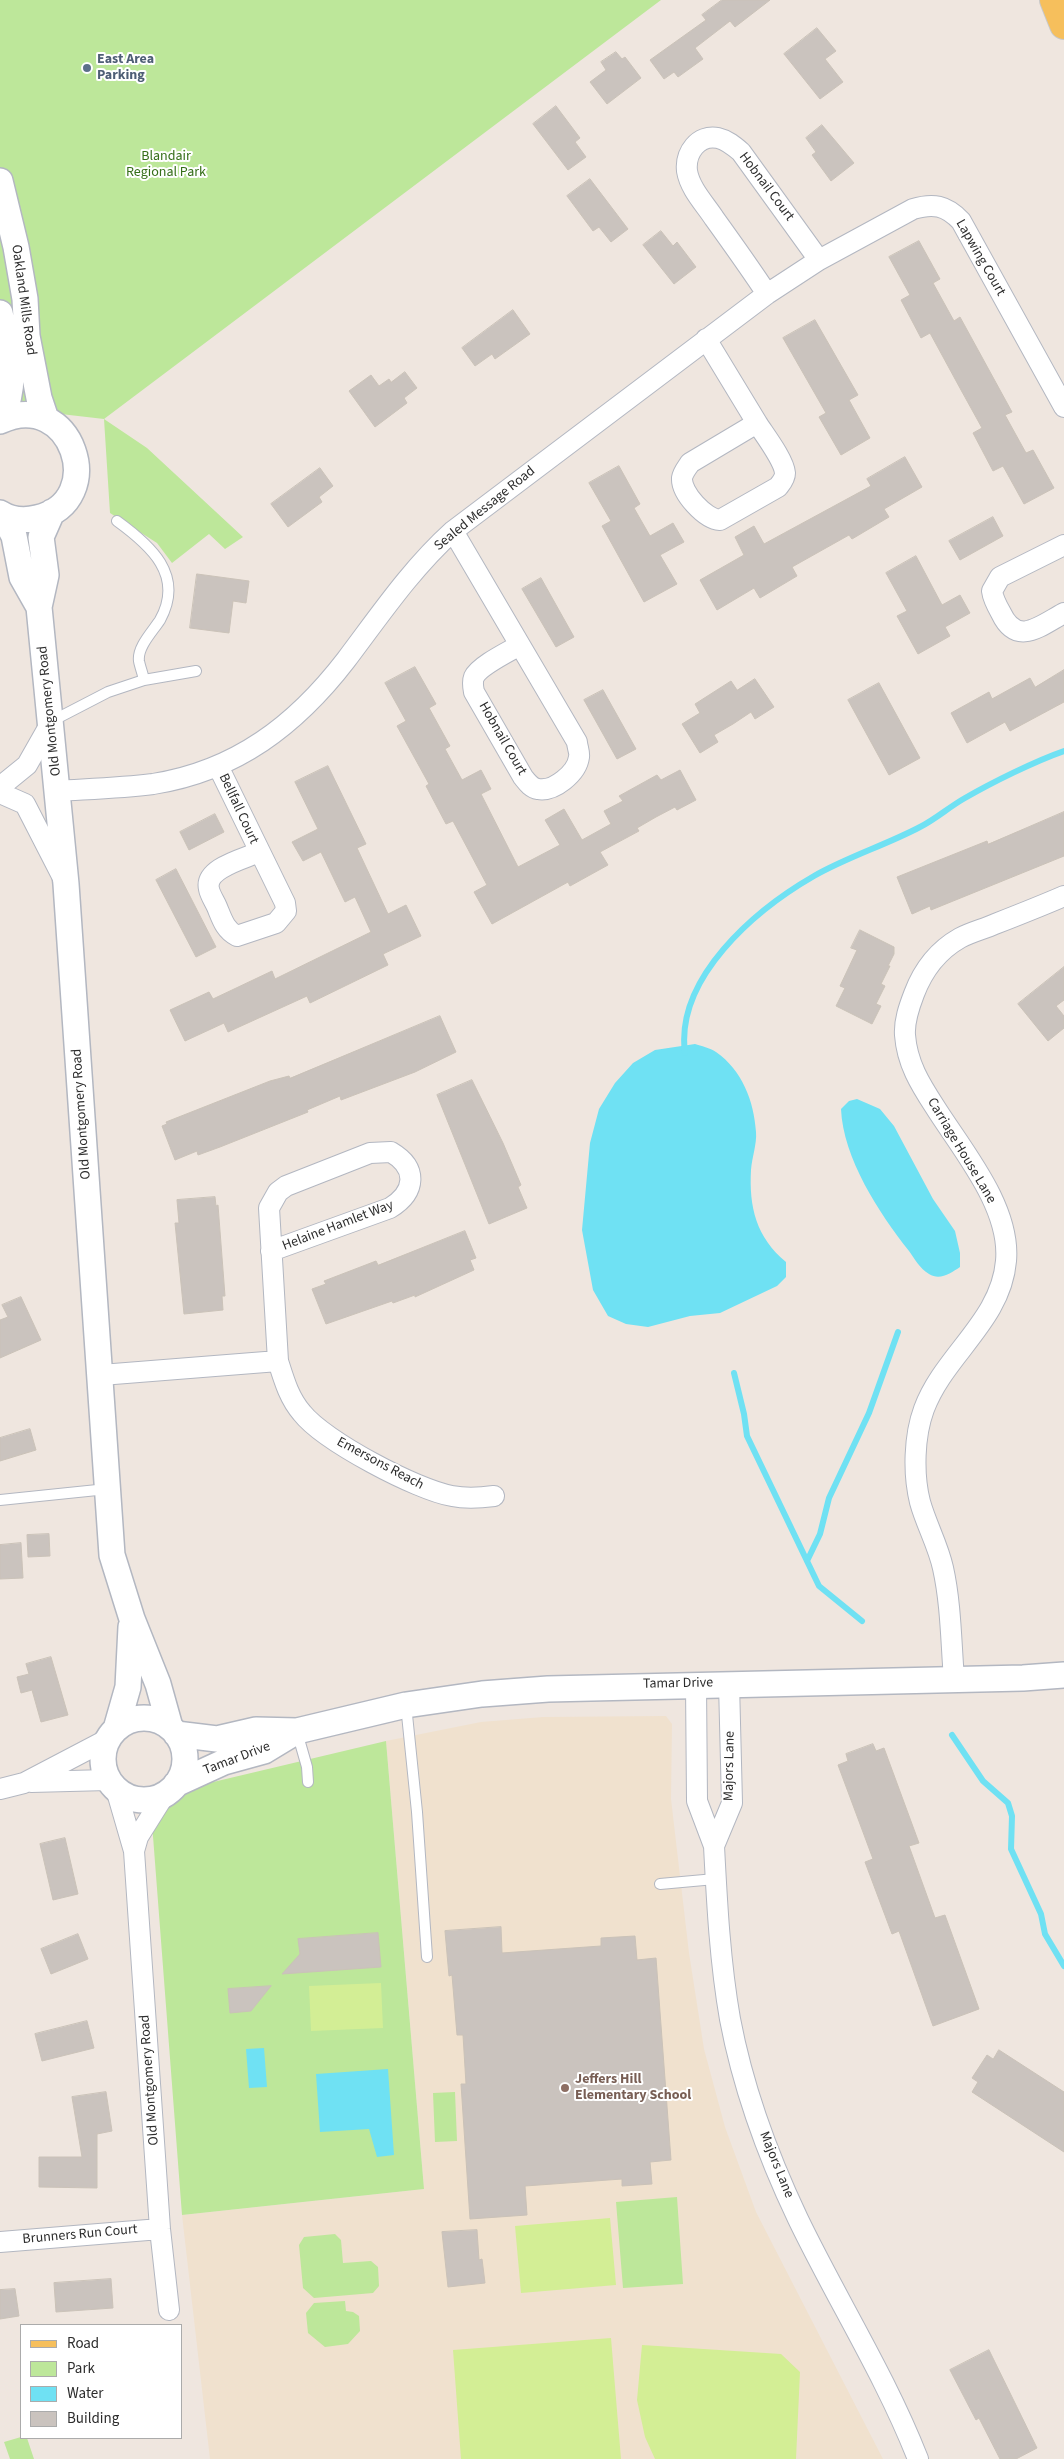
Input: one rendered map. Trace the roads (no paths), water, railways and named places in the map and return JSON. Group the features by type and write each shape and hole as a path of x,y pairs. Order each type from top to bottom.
{"main road":[{"path":"1054,0 1064,25"}],"street":[{"name":"Hobnail Court","path":"767,294 691,184 687,160 690,151 698,143 709,138 719,138 730,143 741,152 819,260"},
{"name":"Oakland Mills Road","path":"0,181 16,246 25,299 27,336 38,398 46,419"},
{"name":"Lapwing Court","path":"819,260 913,209 926,205 942,206 952,211 960,221 1064,407"},
{"name":"Sealed Message Road","path":"58,791 152,784 186,777 218,766 245,753 267,738 296,716 321,691 393,596 435,548 453,531 706,339 767,294 819,260"},
{"name":"Oakland Mills Road","path":"0,313 12,379 10,400 1,421"},
{"path":"706,339 757,423 783,466 785,474 778,487 720,520 712,520 701,512 685,486 682,478 684,471 690,463 757,423"},
{"path":"1,421 13,416 29,415 46,419 60,428 71,442 77,459 77,477 71,493 60,507 30,520 1,514"},
{"name":"Old Montgomery Road","path":"52,512 41,537 46,575 39,608 52,722 66,884 112,1554 132,1619 158,1684 173,1731"},
{"name":"Old Montgomery Road","path":"1,514 14,536 22,577 39,608"},
{"name":"Hobnail Court","path":"453,531 520,645 577,742 579,757 576,767 566,779 548,788 538,789 530,786 523,777 474,692 473,678 478,670 520,645"},
{"path":"1062,552 1000,577 992,591 1005,622 1012,630 1020,632 1030,631 1064,613"},
{"path":"0,787 27,766 52,722"},
{"name":"Bellfall Court","path":"218,766 259,852"},
{"path":"0,793 25,804 66,884"},
{"name":"Carriage House Lane","path":"954,1679 943,1566 920,1501 916,1472 918,1443 924,1410 937,1384 956,1355 980,1327 1000,1288 1006,1260 1006,1236 988,1190 916,1078 908,1057 906,1041 907,1011 926,967 942,951 960,938 1064,896"},
{"name":"Helaine Hamlet Way","path":"271,1252 390,1208 405,1195 411,1180 406,1163 391,1152 370,1153 286,1186 278,1192 269,1208 271,1252 278,1361"},
{"path":"101,1375 278,1361"},
{"name":"Emersons Reach","path":"278,1361 286,1386 303,1415 346,1448 426,1489 451,1496 474,1499 494,1496"},
{"name":"Old Montgomery Road","path":"112,1734 128,1687 132,1619"},
{"name":"Tamar Drive","path":"173,1731 217,1739 256,1730 297,1732 406,1706 482,1694 548,1688 1064,1675"},
{"name":"Majors Lane","path":"714,1846 732,1803 729,1683"},
{"name":"Majors Lane","path":"696,1684 697,1802 714,1846 721,1952 730,2020 758,2122 798,2219 878,2371 918,2459"},
{"path":"0,1789 24,1783 112,1734 126,1722 138,1719 151,1719 173,1731 181,1744 185,1758 182,1772 171,1789 152,1799 138,1800 112,1785 24,1783"},
{"name":"Tamar Drive","path":"171,1789 224,1762 264,1751 297,1732"},
{"path":"112,1734 104,1751 103,1764 112,1785"},
{"name":"Old Montgomery Road","path":"112,1785 134,1851 160,2229 169,2310"},
{"name":"Old Montgomery Road","path":"134,1851 138,1837 171,1789"},
{"name":"Brunners Run Court","path":"0,2242 160,2229"}],"lane":[{"path":"117,520 144,541 158,558 167,577 167,596 161,618 144,644 138,660 144,680"},
{"path":"52,722 108,692 144,680 196,671"},
{"path":"0,1500 108,1489"},
{"path":"406,1706 418,1812 427,1957"},
{"path":"297,1732 307,1767 308,1782"},
{"path":"660,1884 716,1879"}],"water":[{"path":"695,1044 714,1051 725,1059 740,1077 745,1087 753,1109 756,1132 751,1170 753,1209 761,1232 786,1262 786,1277 777,1286 720,1313 690,1316 648,1327 626,1324 608,1316 593,1290 582,1230 590,1143 599,1109 615,1083 633,1063 655,1050"},
{"path":"857,1099 880,1109 894,1126 933,1199 955,1231 960,1253 960,1267 949,1274 937,1277 923,1269 886,1220 864,1184 848,1147 841,1109 849,1101"},
{"path":"264,2048 267,2087 249,2088 246,2049"},
{"path":"388,2069 394,2155 377,2157 369,2129 320,2132 316,2074"}],"waterway":[{"path":"685,1053 685,1025 693,998 706,973 724,949 768,907 791,890 827,869 926,824 987,786 1027,766 1064,751"},
{"path":"807,1561 820,1534 829,1498 869,1413 898,1332"},
{"path":"734,1373 744,1414 747,1436 819,1586 862,1621"},
{"path":"952,1735 983,1781 1008,1803 1012,1816 1011,1849 1041,1914 1045,1934 1064,1966"}],"place":[{"name":"East Area Parking","path":"87,68"},
{"name":"Jeffers Hill Elementary School","path":"565,2088"}],"park label":[{"name":"Blandair Regional Park","path":"166,166"}]}
